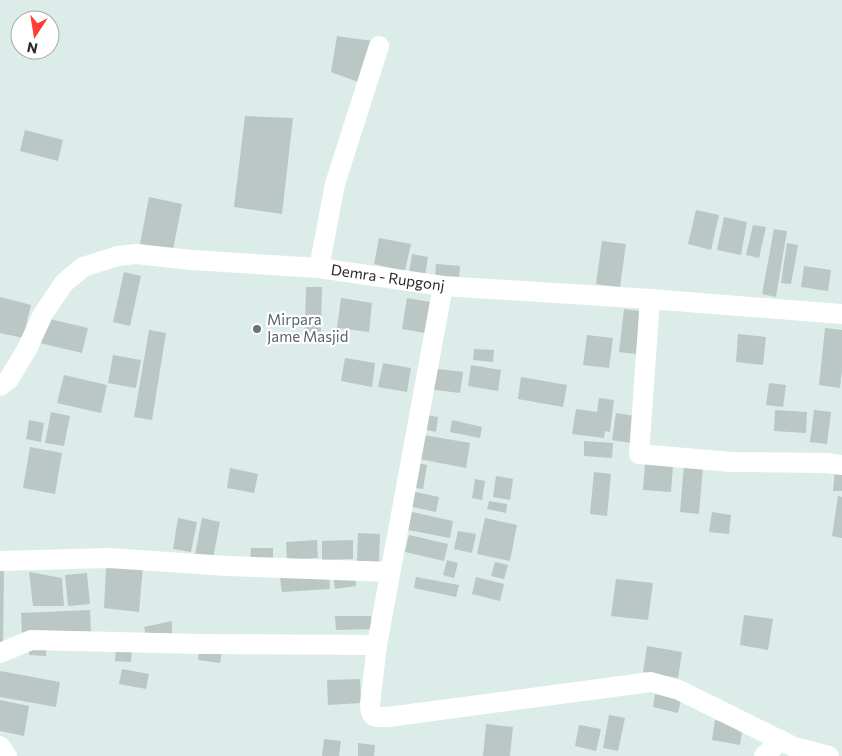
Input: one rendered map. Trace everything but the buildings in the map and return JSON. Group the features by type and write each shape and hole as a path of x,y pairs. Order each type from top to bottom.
{"street":[{"path":"319,268 335,184 379,46"},
{"name":"Demra - Rupgonj","path":"0,386 9,380 27,349 43,314 64,283 83,267 118,256 136,254 192,260 319,268 443,286 650,299 842,314"},
{"path":"443,286 377,645 370,712 372,715 388,718 651,682 679,690 794,747 829,756"},
{"path":"650,299 639,454 731,462 828,463 842,465"},
{"path":"0,561 109,558 227,566 390,572"},
{"path":"0,653 31,640 191,644 377,645"},
{"path":"764,756 781,740"},
{"path":"0,746 7,756"}],"place":[{"name":"Mirpara Jame Masjid","path":"257,329"}]}
